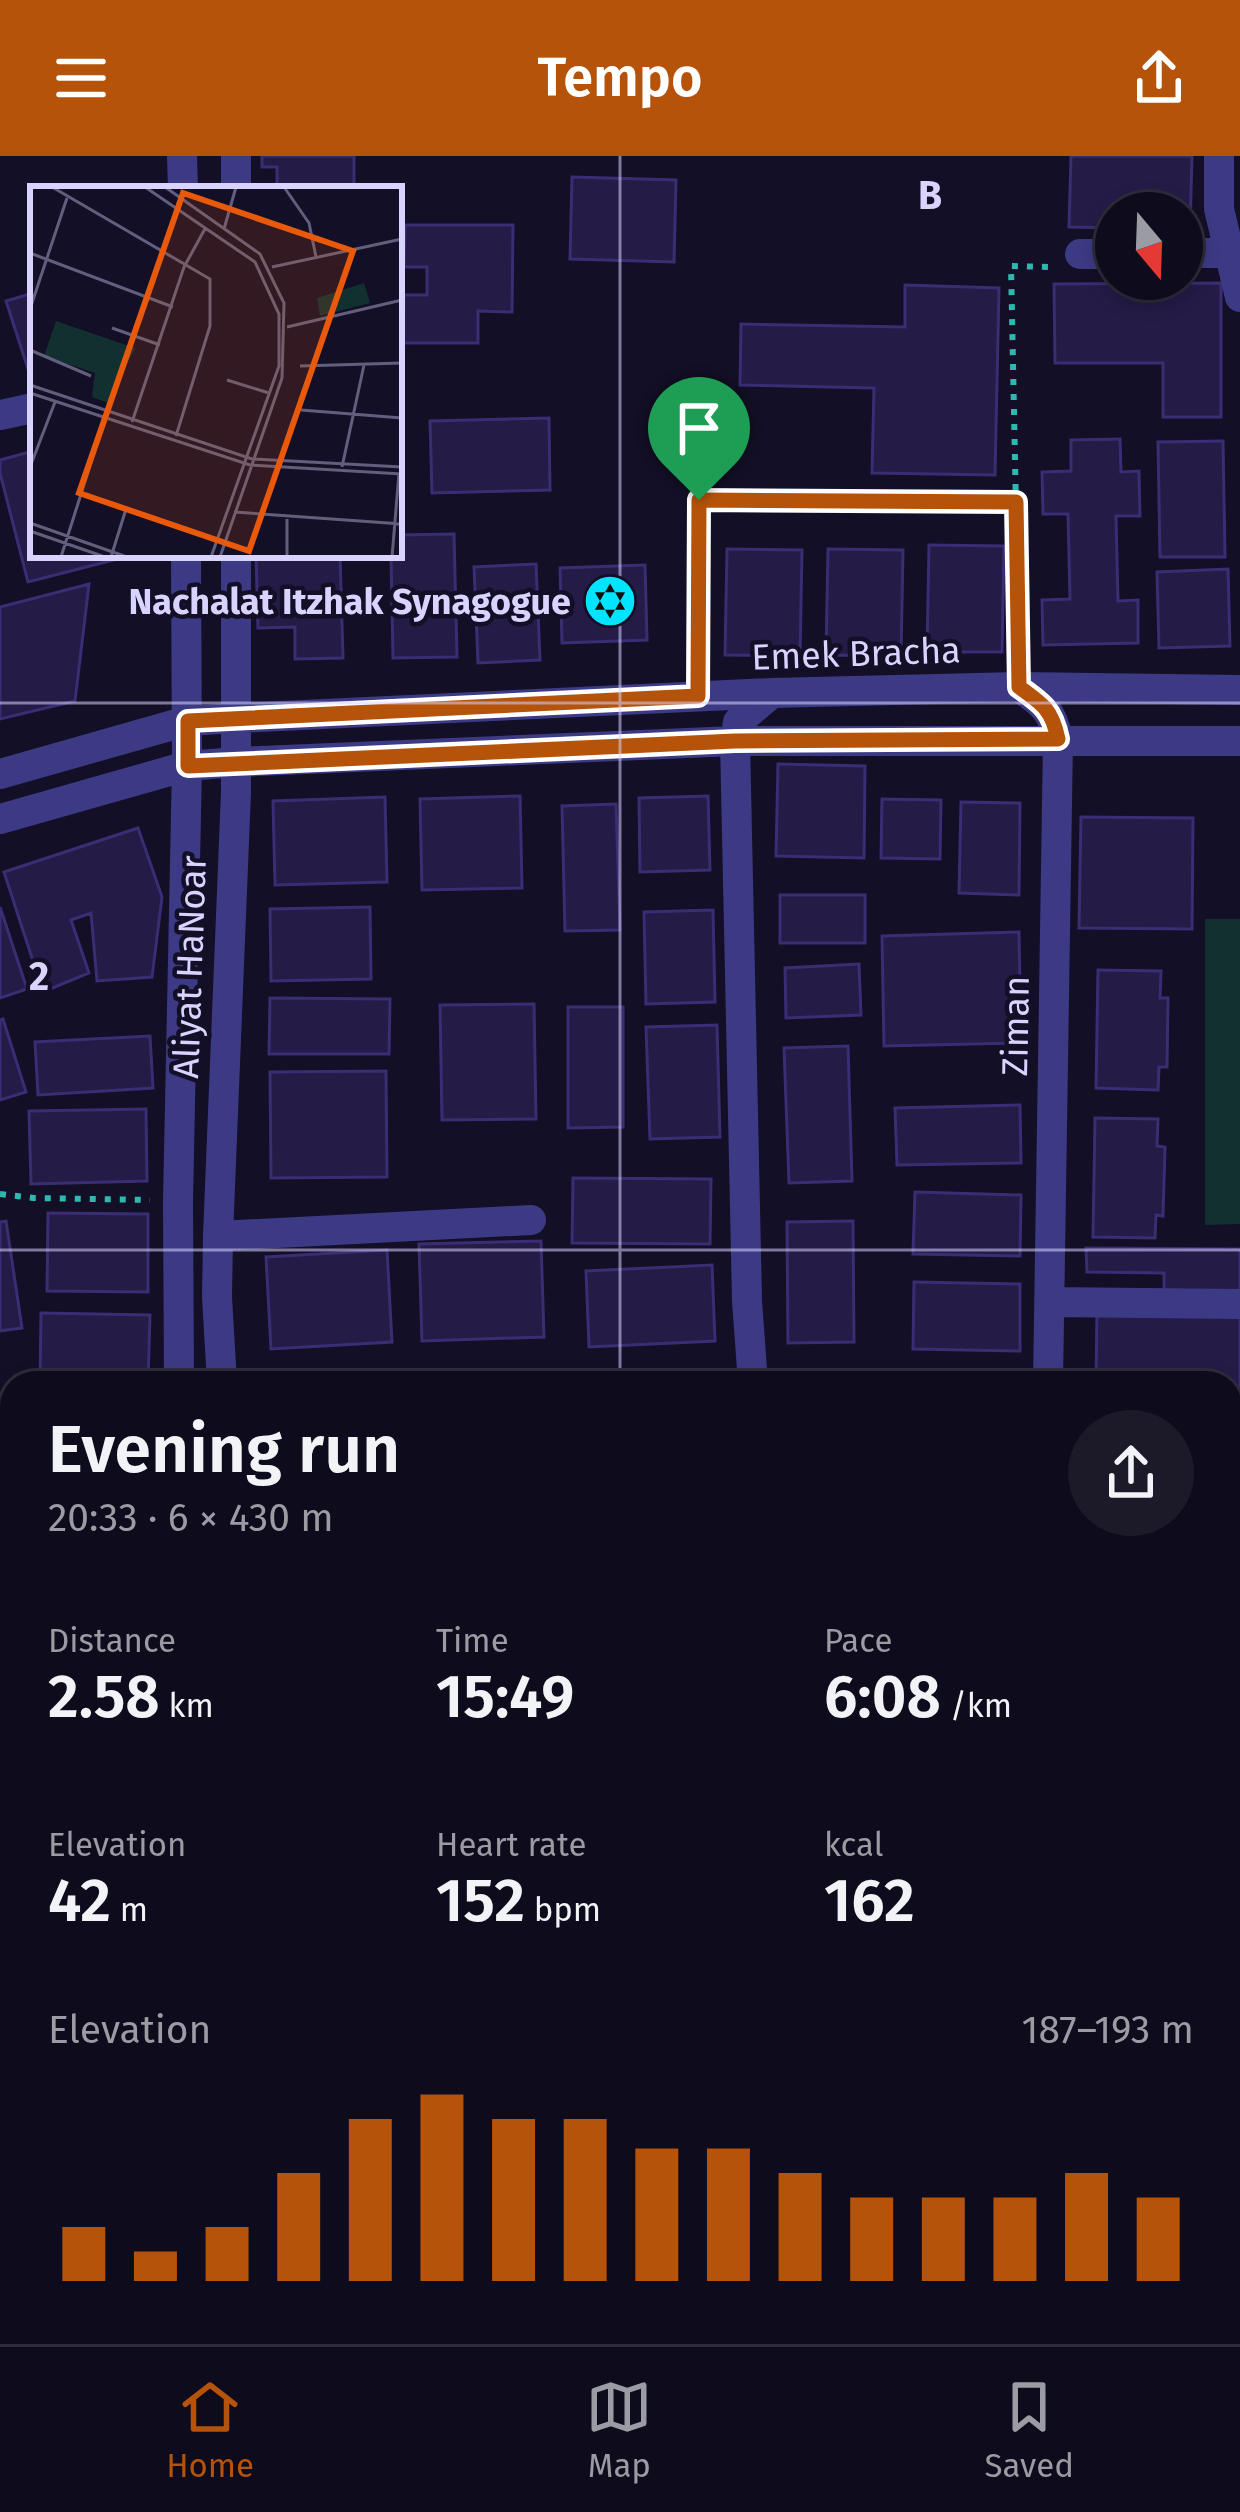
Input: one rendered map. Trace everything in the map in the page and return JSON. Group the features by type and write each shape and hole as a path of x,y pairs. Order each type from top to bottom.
{"street":[{"path":"182,156 183,186"},
{"path":"1219,156 1219,209 1240,298"},
{"path":"1203,254 1229,253"},
{"path":"1080,254 1095,254"},
{"path":"0,415 30,409"},
{"name":"Aliyat HaNoar","path":"179,1371 188,766 186,558"},
{"name":"Aliyat HaNoar","path":"221,1371 218,1235 236,762 236,558"},
{"path":"1019,687 1045,706 1058,739"},
{"name":"Emek Bracha","path":"0,774 188,721 772,693 1019,687 1240,690"},
{"path":"752,1371 735,741 738,722 772,693"},
{"name":"Ziman","path":"1048,1371 1058,739"},
{"path":"0,819 188,766 236,762 735,741 1240,741"},
{"path":"218,1235 531,1220"},
{"path":"1050,1302 1240,1304"}],"path":[{"path":"1019,687 1011,266 1079,267 1080,254"},
{"path":"698,696 699,500 1016,502"},
{"path":"0,1194 178,1201"}],"green space":[{"path":"1205,919 1240,919 1240,1224 1205,1225"}],"building":[{"path":"262,156 354,156 354,186 277,186 277,167 262,167"},
{"path":"1071,156 1192,156 1191,192 1095,192 1095,228 1069,227"},
{"path":"572,177 676,180 674,262 570,259"},
{"path":"405,225 513,225 512,312 478,311 478,343 403,343 404,295 427,295 427,267 404,267"},
{"path":"1203,283 1221,283 1221,417 1163,417 1163,363 1055,363 1054,284 1095,284 1095,300 1203,300"},
{"path":"905,285 999,288 995,475 872,473 874,388 740,385 741,324 905,327"},
{"path":"30,294 30,369 28,369 6,301"},
{"path":"549,418 550,490 432,493 430,421"},
{"path":"1120,439 1121,472 1139,471 1140,516 1116,516 1118,601 1138,600 1138,643 1043,645 1042,600 1070,599 1068,514 1043,514 1042,472 1071,471 1071,440"},
{"path":"1223,441 1225,557 1160,557 1158,442"},
{"path":"30,452 30,558 121,558 28,582 0,460"},
{"path":"454,534 457,657 393,658 391,558 402,558 402,535"},
{"path":"929,545 1004,546 1002,652 927,652"},
{"path":"727,549 802,550 800,656 725,655"},
{"path":"828,549 903,550 901,656 826,655"},
{"path":"256,558 340,558 343,658 295,659 295,627 258,628"},
{"path":"536,564 540,660 478,663 474,567"},
{"path":"645,565 647,640 562,643 560,568"},
{"path":"1228,569 1230,646 1159,648 1157,572"},
{"path":"89,584 75,701 0,719 0,607"},
{"path":"778,764 865,766 864,858 776,856"},
{"path":"520,796 522,888 422,890 420,799"},
{"path":"708,796 710,870 640,872 639,798"},
{"path":"385,797 387,882 275,885 273,801"},
{"path":"882,799 941,800 940,859 881,858"},
{"path":"961,802 1020,803 1019,895 959,893"},
{"path":"616,804 620,930 565,931 562,806"},
{"path":"1081,817 1193,818 1192,929 1079,928"},
{"path":"138,828 162,897 152,977 97,981 91,913 71,920 89,973 43,992 4,872"},
{"path":"780,895 865,895 865,943 780,943"},
{"path":"0,907 27,989 0,998"},
{"path":"370,907 371,979 271,981 270,909"},
{"path":"713,910 715,1002 646,1004 644,912"},
{"path":"1019,932 1021,1043 884,1046 882,936"},
{"path":"859,964 861,1015 786,1018 785,968"},
{"path":"1098,970 1161,971 1160,998 1168,998 1167,1067 1159,1067 1158,1090 1096,1088"},
{"path":"270,998 390,999 389,1054 269,1054"},
{"path":"534,1004 536,1119 442,1120 440,1005"},
{"path":"568,1007 623,1007 623,1127 568,1128"},
{"path":"0,1020 26,1092 0,1100"},
{"path":"717,1025 720,1137 650,1139 646,1027"},
{"path":"150,1036 153,1088 38,1095 35,1042"},
{"path":"848,1046 852,1181 789,1183 784,1048"},
{"path":"386,1071 387,1177 271,1178 270,1072"},
{"path":"1020,1105 1021,1163 897,1165 895,1108"},
{"path":"146,1109 147,1181 31,1184 29,1111"},
{"path":"1095,1118 1158,1119 1157,1146 1165,1147 1163,1216 1156,1215 1155,1238 1093,1237"},
{"path":"573,1178 711,1179 710,1244 572,1243"},
{"path":"915,1192 1021,1195 1020,1256 913,1254"},
{"path":"48,1213 148,1214 148,1292 47,1291"},
{"path":"6,1221 22,1328 0,1331 0,1222"},
{"path":"853,1221 854,1342 788,1343 787,1222"},
{"path":"541,1241 544,1337 422,1341 419,1244"},
{"path":"1086,1248 1240,1249 1240,1298 1164,1298 1164,1273 1087,1272"},
{"path":"387,1250 392,1342 271,1349 266,1257"},
{"path":"712,1265 715,1341 589,1347 586,1271"},
{"path":"914,1282 1020,1284 1020,1351 913,1349"},
{"path":"1097,1308 1240,1309 1240,1371 1096,1371"},
{"path":"41,1313 150,1315 148,1371 40,1371"}],"place":[{"name":"Nachalat Itzhak Synagogue","path":"610,601"}],"route":[{"path":"699,500 1016,502 1019,687 1045,706 1058,739 735,741 188,766 188,721 698,696 699,500"}]}
